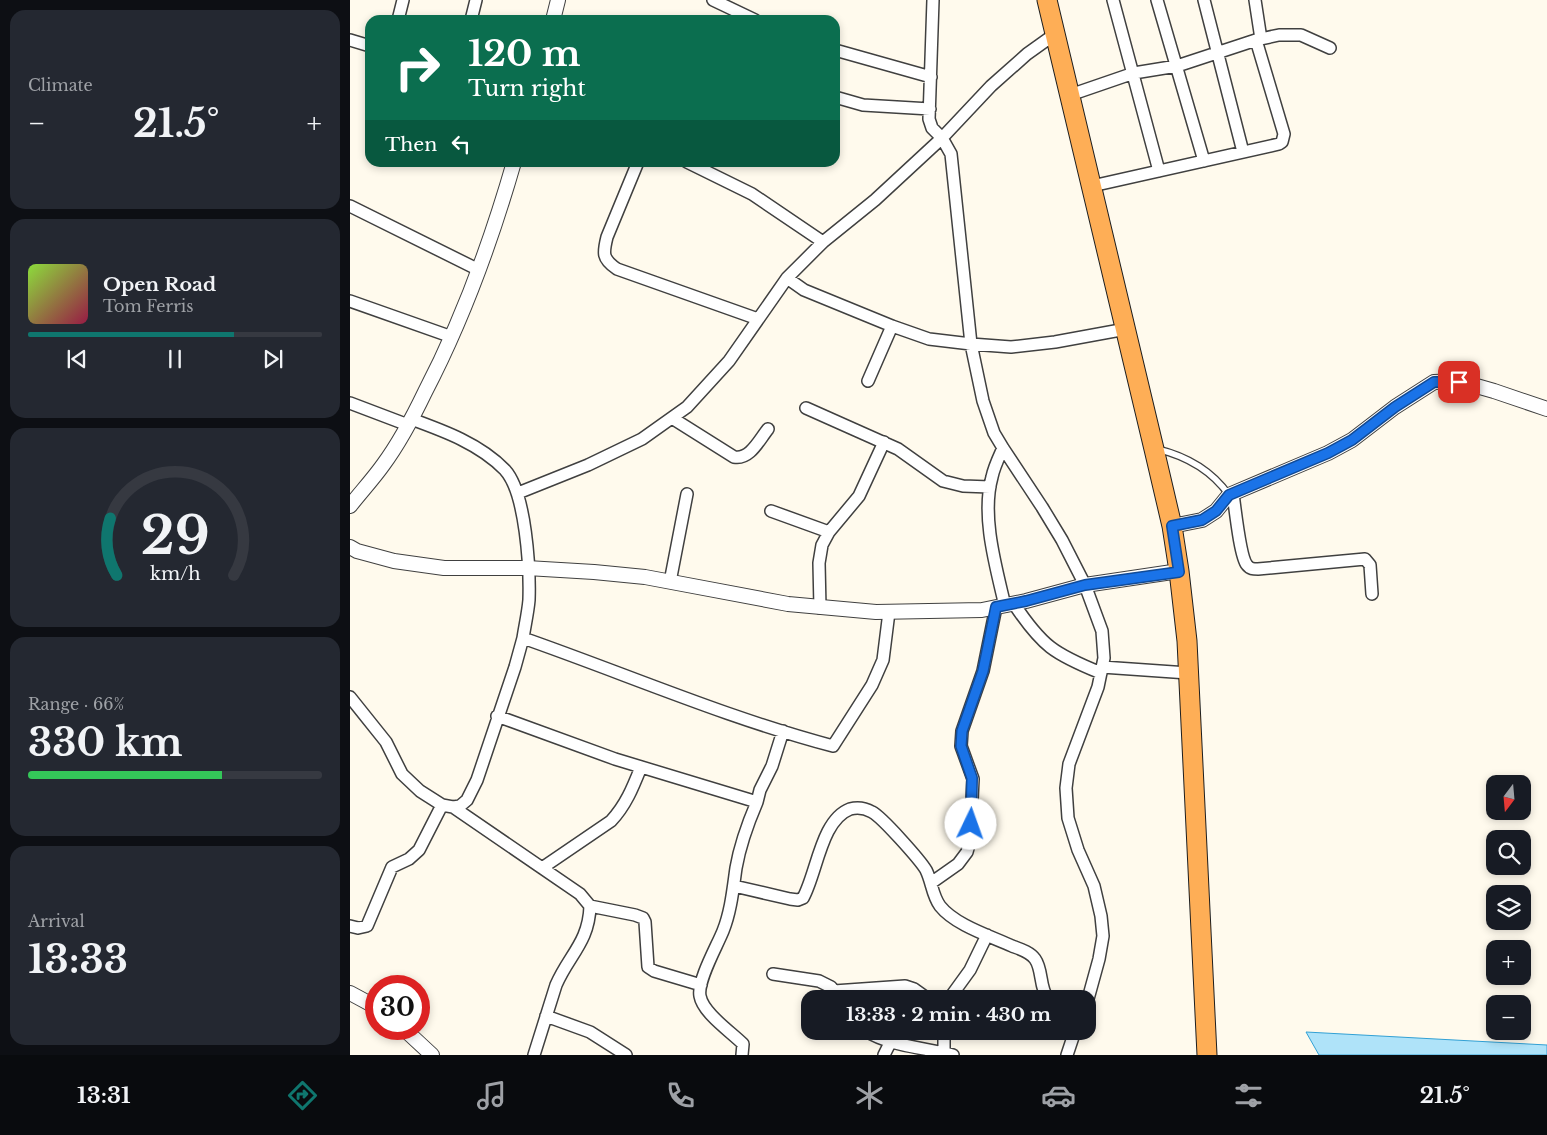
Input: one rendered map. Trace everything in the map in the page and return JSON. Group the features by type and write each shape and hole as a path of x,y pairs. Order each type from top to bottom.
{"highway":[{"path":"1047,0 1172,526 1179,572 1187,641 1207,1055"}],"street":[{"path":"399,15 403,0"},
{"path":"472,15 476,0"},
{"path":"554,15 558,0"},
{"path":"713,0 744,15"},
{"path":"933,0 929,118 932,128 942,138 951,154 972,344 983,401 994,433 1062,540 1085,585 1102,631 1104,658 1102,670 1098,687 1069,764 1066,788 1068,818 1078,850 1094,886 1101,916 1103,936 1090,990"},
{"path":"1113,0 1160,171"},
{"path":"1157,0 1204,161"},
{"path":"1204,0 1243,152"},
{"path":"1092,186 1279,144 1284,139 1259,40 1255,0"},
{"path":"518,493 588,466 642,439 687,407 729,361 787,278 823,242 875,200 942,138 992,86 1027,54 1055,34"},
{"path":"1070,95 1134,73 1177,66 1279,35 1301,35 1330,48"},
{"path":"350,40 365,44"},
{"path":"840,51 931,77"},
{"path":"840,98 863,105 930,109"},
{"path":"350,506 384,464 410,422 452,337 501,209 513,167"},
{"path":"636,167 604,249 608,263 617,269 758,319"},
{"path":"697,167 752,194 823,242"},
{"path":"350,206 479,270"},
{"path":"787,278 804,290 929,339 1012,347 1055,342 1126,329"},
{"path":"350,301 452,337"},
{"path":"868,381 892,326"},
{"path":"1172,526 1202,520 1216,511 1231,494 1328,453 1352,440 1395,407 1434,382 1459,382 1494,391 1547,409"},
{"path":"350,403 450,434 485,453 506,471 518,493 524,527 527,568 528,600 523,638 477,780 467,800 460,806 448,806"},
{"path":"806,408 884,442 910,456 943,481 963,486 990,487"},
{"path":"672,418 734,457 739,458 744,458 768,429"},
{"path":"820,608 820,553 822,545 829,532 859,496 884,442"},
{"path":"931,883 958,864 967,852 970,841 972,778 961,746 962,731 1005,605 990,539 991,478 1003,448"},
{"path":"670,582 687,494"},
{"path":"1231,494 1243,556 1248,566 1252,569 1365,558 1370,564 1372,594"},
{"path":"771,511 829,532"},
{"path":"350,548 394,561 444,568 527,568 645,577 788,604 889,612 982,610 1085,585 1179,572"},
{"path":"1005,605 1053,650 1072,661 1102,670 1188,673"},
{"path":"523,638 692,700 833,746 872,685 883,660 889,612"},
{"path":"350,697 386,742 402,774 420,791 448,806 542,868 580,894 590,906 640,916 645,922 647,965 650,969 701,985"},
{"path":"497,716 641,767 757,802"},
{"path":"742,1055 743,1044 705,1008 699,994 726,923 736,867 746,829 760,790 772,766 783,731"},
{"path":"542,868 611,821 620,812 641,767"},
{"path":"350,926 358,928 367,926 392,867 409,859 419,850 448,806"},
{"path":"734,886 790,899 798,900 803,898 829,829 836,818 851,809 858,808 872,812 880,817 924,867 939,905 956,920 1022,950 1035,959 1043,990"},
{"path":"534,1055 560,975 583,939 588,924 590,906"},
{"path":"956,990 970,970 986,935"},
{"path":"773,974 819,981 825,983 832,990"},
{"path":"875,990 905,986 915,990"},
{"path":"350,993 365,1001"},
{"path":"546,1016 590,1032 626,1055"},
{"path":"416,1040 432,1055"},
{"path":"888,1040 948,1054 946,1040"},
{"path":"1067,1055 1072,1040"},
{"path":"884,1055 891,1041"}],"lane":[{"path":"1154,449 1172,452 1187,459 1210,473 1231,494"}],"water":[{"path":"1306,1032 1547,1045 1547,1055 1319,1055"}],"route":[{"path":"971,824 972,778 961,746 962,731 983,671 996,607 1085,585 1179,572 1172,526 1202,520 1216,511 1229,495 1328,453 1352,440 1395,407 1434,382 1459,382"}]}
